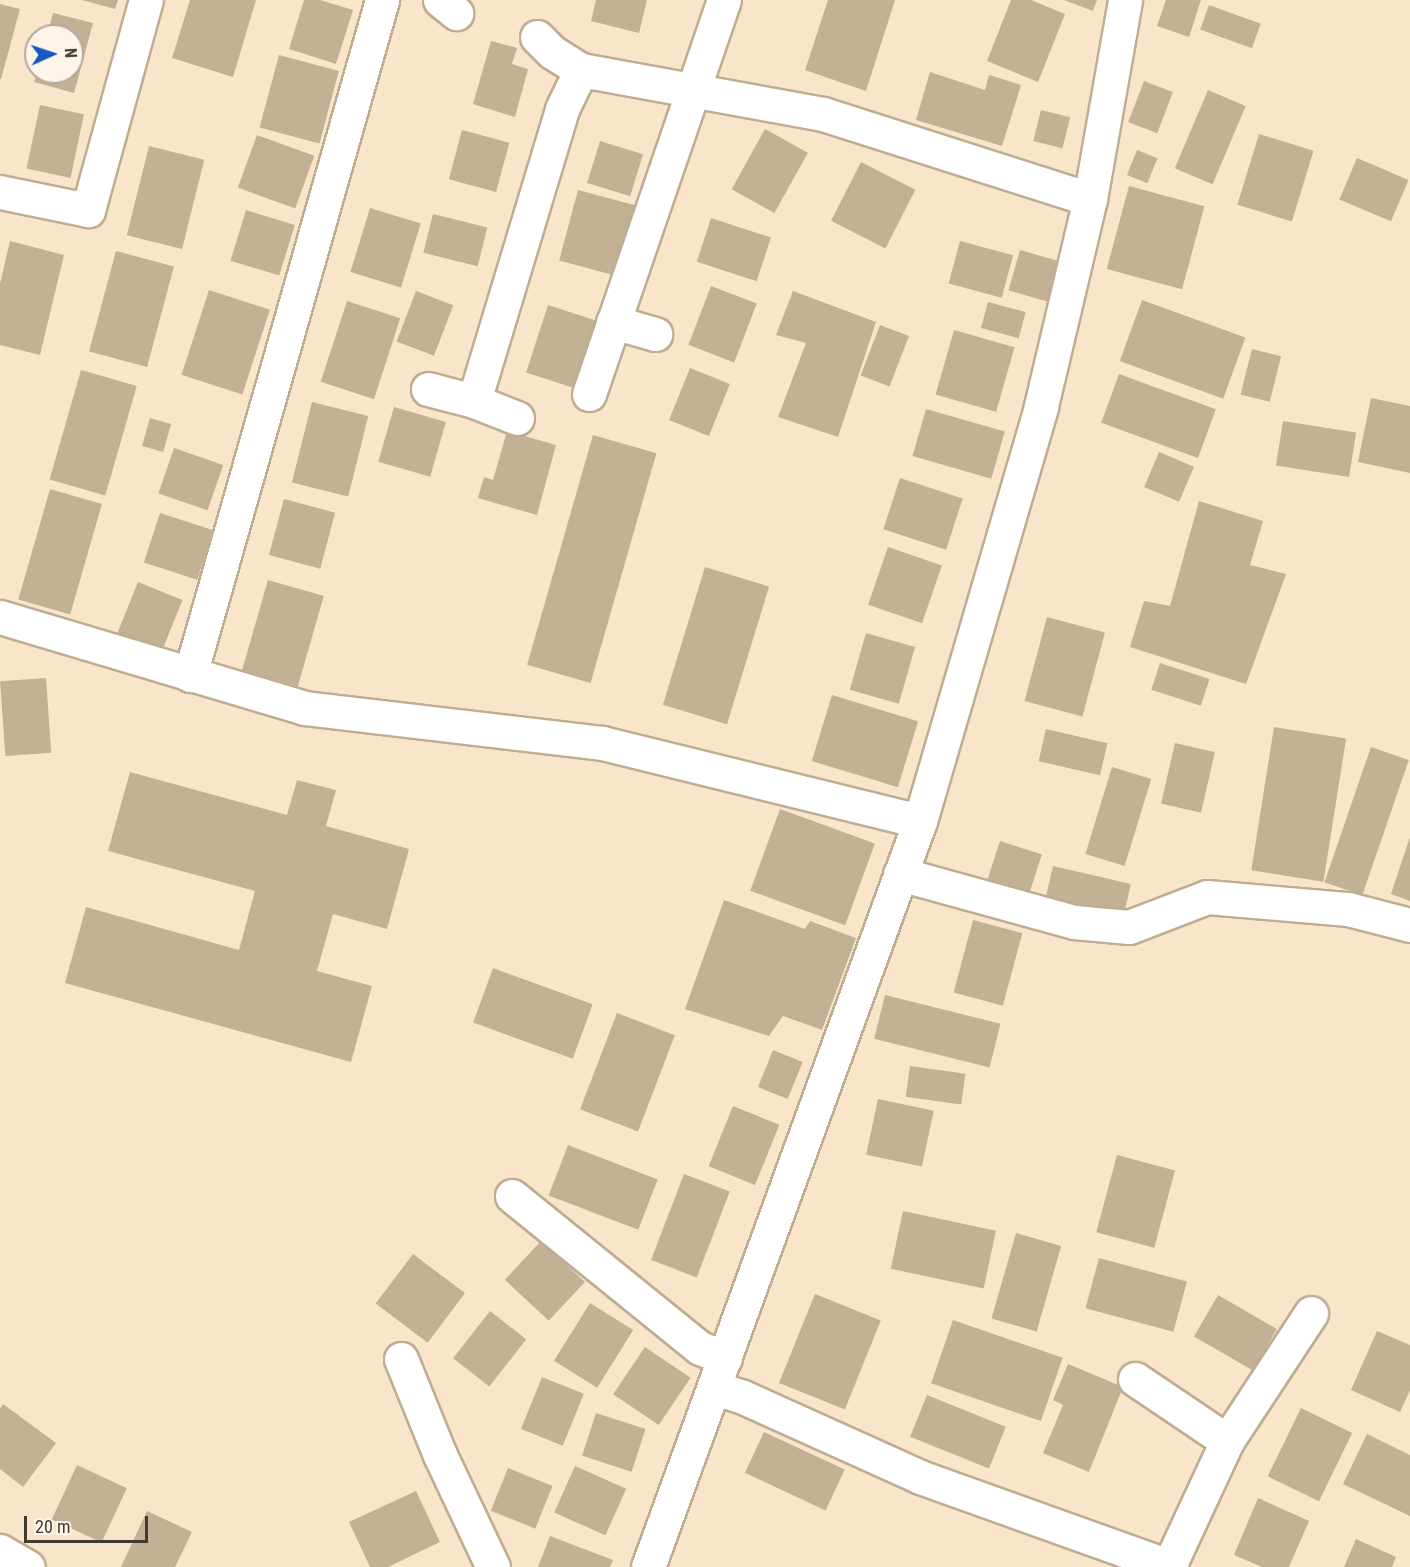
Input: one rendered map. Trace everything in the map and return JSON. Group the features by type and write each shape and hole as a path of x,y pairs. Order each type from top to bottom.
{"street":[{"path":"0,192 88,210 146,0"},
{"path":"190,675 382,0"},
{"path":"589,394 695,93 724,0"},
{"path":"648,1567 920,821 1041,406 1090,198 1125,0"},
{"path":"537,37 552,52 581,70 695,93 823,114 1090,198"},
{"path":"474,401 562,109 581,70"},
{"path":"613,322 655,334"},
{"path":"428,389 474,401 517,418"},
{"path":"0,617 305,708 602,743 920,821"},
{"path":"900,874 1074,922 1129,927 1207,897 1347,909 1410,925"},
{"path":"512,1196 700,1348 726,1358"},
{"path":"714,1388 743,1397 920,1477 1170,1566 1227,1442 1311,1313"},
{"path":"401,1359 440,1455 493,1567"},
{"path":"1135,1379 1227,1442"},
{"path":"0,1551 28,1567"}],"building":[{"path":"82,0 118,0 115,9"},
{"path":"190,0 256,0 233,77 172,58"},
{"path":"304,0 320,0 353,10 336,64 289,49"},
{"path":"596,0 647,0 639,33 591,21"},
{"path":"828,0 895,0 866,91 805,70"},
{"path":"1011,0 1031,0 1065,14 1038,82 987,61"},
{"path":"1064,0 1097,0 1093,11"},
{"path":"1166,0 1201,0 1189,37 1157,26"},
{"path":"0,4 20,9 1,79 0,79"},
{"path":"1209,5 1261,24 1252,48 1200,29"},
{"path":"53,13 93,23 84,56 84,24 50,24"},
{"path":"491,41 517,48 512,64 528,69 515,117 473,104"},
{"path":"279,55 339,71 319,143 260,127"},
{"path":"930,72 985,90 989,75 1021,85 1002,146 916,120"},
{"path":"1144,81 1173,92 1157,133 1128,122"},
{"path":"41,84 76,84 74,93"},
{"path":"1208,90 1246,106 1213,184 1175,168"},
{"path":"40,105 84,114 71,178 26,169"},
{"path":"1041,110 1070,117 1062,148 1033,141"},
{"path":"765,129 808,153 774,213 732,189"},
{"path":"462,130 509,143 496,192 449,179"},
{"path":"1259,134 1314,151 1292,221 1237,205"},
{"path":"257,135 314,156 295,208 238,188"},
{"path":"600,141 643,154 630,196 587,183"},
{"path":"149,146 204,160 182,249 127,235"},
{"path":"1137,150 1157,158 1147,183 1127,175"},
{"path":"1357,158 1409,180 1391,221 1339,199"},
{"path":"861,162 915,190 885,248 831,221"},
{"path":"1129,186 1204,206 1182,289 1107,269"},
{"path":"578,190 636,206 617,276 559,261"},
{"path":"370,208 421,223 401,288 350,272"},
{"path":"246,210 295,225 279,276 231,261"},
{"path":"433,214 487,228 478,266 423,253"},
{"path":"711,218 771,237 757,281 697,262"},
{"path":"10,241 64,255 40,355 0,345 0,284"},
{"path":"960,241 1013,255 1002,298 949,284"},
{"path":"1020,250 1061,262 1050,302 1008,290"},
{"path":"116,251 174,267 147,367 89,351"},
{"path":"711,286 757,304 734,362 688,345"},
{"path":"209,290 270,310 242,394 181,375"},
{"path":"416,291 453,305 434,356 397,341"},
{"path":"793,291 876,322 838,437 778,417 806,343 776,335"},
{"path":"1142,300 1245,338 1223,399 1120,361"},
{"path":"347,301 400,318 374,399 321,382"},
{"path":"988,302 1026,312 1019,338 981,328"},
{"path":"548,305 597,321 576,389 526,373"},
{"path":"880,325 909,336 890,387 861,375"},
{"path":"954,330 1015,347 996,412 936,394"},
{"path":"1252,349 1281,356 1270,402 1241,395"},
{"path":"690,368 730,384 709,436 669,420"},
{"path":"81,370 137,386 105,496 50,480"},
{"path":"1119,374 1216,409 1198,458 1101,423"},
{"path":"1371,398 1410,406 1410,473 1358,462"},
{"path":"312,402 368,416 348,497 292,483"},
{"path":"394,407 446,422 430,477 378,462"},
{"path":"926,409 1005,432 991,479 912,456"},
{"path":"150,418 171,424 163,452 142,446"},
{"path":"1283,421 1356,433 1349,477 1276,465"},
{"path":"507,431 556,445 537,515 478,498 484,477 493,480"},
{"path":"593,435 656,453 591,683 527,665"},
{"path":"174,448 223,465 208,510 158,493"},
{"path":"1159,452 1194,467 1179,502 1144,487"},
{"path":"900,478 963,498 946,550 883,529"},
{"path":"50,489 102,504 70,614 18,600"},
{"path":"284,499 335,513 320,569 269,555"},
{"path":"1199,501 1263,521 1250,565 1286,574 1246,684 1130,647 1144,601 1170,606"},
{"path":"160,513 213,530 197,580 144,562"},
{"path":"888,547 942,566 922,623 868,605"},
{"path":"705,567 769,587 727,724 663,705"},
{"path":"268,580 324,596 298,686 242,670"},
{"path":"138,582 183,600 162,652 117,634"},
{"path":"1047,617 1105,633 1082,717 1024,701"},
{"path":"866,633 915,647 899,704 850,690"},
{"path":"1160,663 1209,679 1201,706 1151,690"},
{"path":"46,678 51,753 5,756 0,681"},
{"path":"832,695 918,721 898,787 812,761"},
{"path":"1274,727 1346,738 1323,882 1251,870"},
{"path":"1046,729 1107,743 1100,775 1039,761"},
{"path":"1175,743 1215,752 1201,813 1161,803"},
{"path":"1371,747 1409,760 1362,895 1324,882"},
{"path":"1112,767 1151,779 1125,866 1085,854"},
{"path":"130,772 287,815 297,780 336,790 326,826 409,849 387,929 333,914 317,971 372,986 351,1062 65,983 86,907 239,950 255,891 108,851"},
{"path":"780,809 875,844 845,925 750,891"},
{"path":"1410,837 1410,901 1391,894"},
{"path":"1000,841 1042,855 1026,904 984,890"},
{"path":"1053,866 1131,884 1123,920 1045,902"},
{"path":"724,900 805,929 810,921 856,938 822,1030 783,1016 769,1036 685,1009"},
{"path":"973,920 1022,933 1003,1006 954,992"},
{"path":"493,968 593,1004 573,1059 473,1023"},
{"path":"885,995 1000,1024 990,1067 874,1039"},
{"path":"617,1013 675,1035 638,1131 580,1109"},
{"path":"773,1050 803,1062 788,1099 758,1087"},
{"path":"910,1066 965,1074 961,1104 906,1097"},
{"path":"878,1099 934,1111 922,1167 866,1155"},
{"path":"733,1106 779,1125 755,1185 709,1166"},
{"path":"568,1145 658,1179 638,1230 549,1195"},
{"path":"1117,1155 1175,1171 1154,1248 1096,1232"},
{"path":"684,1174 730,1192 697,1277 651,1260"},
{"path":"903,1211 996,1231 984,1288 891,1269"},
{"path":"1016,1233 1061,1246 1037,1332 991,1319"},
{"path":"541,1241 585,1282 549,1321 505,1280"},
{"path":"413,1254 465,1293 428,1343 376,1304"},
{"path":"1099,1258 1187,1282 1173,1332 1086,1308"},
{"path":"815,1294 881,1321 845,1410 779,1383"},
{"path":"1218,1295 1277,1329 1253,1371 1194,1337"},
{"path":"590,1303 633,1330 597,1388 554,1361"},
{"path":"490,1311 526,1339 489,1387 453,1358"},
{"path":"953,1320 1063,1358 1041,1421 931,1383"},
{"path":"1377,1331 1410,1345 1410,1390 1400,1412 1351,1390"},
{"path":"645,1347 691,1378 659,1425 613,1394"},
{"path":"1068,1364 1123,1387 1089,1472 1043,1453 1063,1405 1053,1400"},
{"path":"542,1377 584,1394 563,1446 521,1429"},
{"path":"927,1395 1006,1427 989,1469 910,1437"},
{"path":"3,1404 56,1443 23,1487 0,1469 0,1409"},
{"path":"1301,1408 1352,1433 1319,1501 1268,1476"},
{"path":"596,1413 645,1429 632,1472 582,1456"},
{"path":"764,1432 845,1470 826,1510 745,1473"},
{"path":"1367,1434 1410,1455 1410,1516 1343,1484"},
{"path":"77,1465 127,1488 101,1543 52,1519"},
{"path":"575,1466 626,1489 605,1535 554,1513"},
{"path":"508,1468 553,1486 535,1529 491,1511"},
{"path":"416,1491 440,1542 388,1567 370,1567 349,1522"},
{"path":"1258,1498 1309,1521 1289,1567 1262,1567 1234,1555"},
{"path":"147,1511 192,1532 175,1567 121,1567"},
{"path":"550,1536 613,1560 610,1567 538,1567"},
{"path":"1356,1539 1396,1557 1392,1567 1344,1567"}]}
